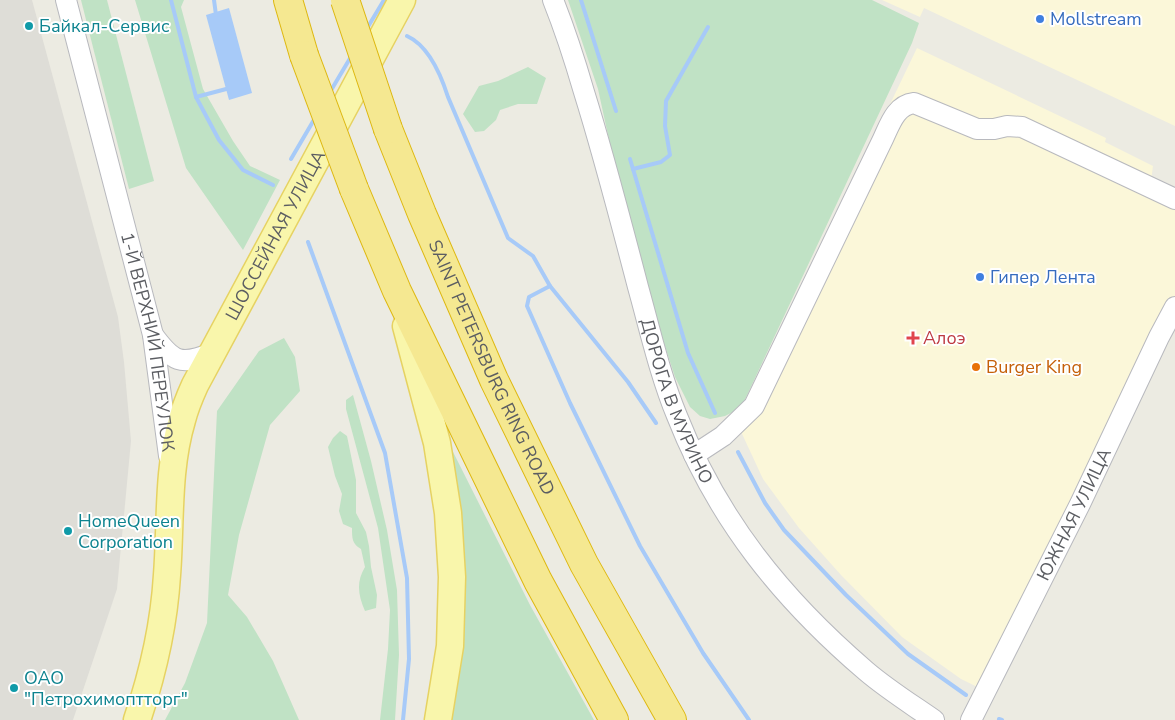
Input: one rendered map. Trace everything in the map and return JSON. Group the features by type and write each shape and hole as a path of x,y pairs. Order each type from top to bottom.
{"highway":[{"path":"288,0 304,55 354,189 396,291 538,581 614,720"},
{"name":"SAINT PETERSBURG RING ROAD","path":"345,0 388,130 494,380 584,564 672,720"}],"main road":[{"name":"ШОССЕЙНАЯ УЛИЦА","path":"172,479 181,422 195,385 402,0"},
{"path":"396,291 437,443 448,513 452,577 450,646 438,720"},
{"name":"1-Й ВЕРХНИЙ ПЕРЕУЛОК","path":"137,720 159,642 167,578 172,479"}],"street":[{"name":"1-Й ВЕРХНИЙ ПЕРЕУЛОК","path":"66,0 152,335 172,479"},
{"name":"ДОРОГА В МУРИНО","path":"553,0 571,48 599,141 656,354 676,416 694,455 720,504 745,543 772,579 811,620 867,671 934,720"},
{"path":"694,455 723,436 754,406 801,312 886,132 898,110 907,104 914,103 977,129 1022,126 1175,199"},
{"name":"ЮЖНАЯ УЛИЦА","path":"971,720 1080,504 1158,337 1175,307"},
{"path":"152,335 169,355 177,359 188,361 212,353"}],"shaded area":[{"path":"0,0 32,0 118,317 124,362 131,441 117,589 73,720 0,720"},
{"path":"882,0 1175,0 1175,126 924,8 920,17"},
{"path":"917,48 1106,138 1105,142 1153,166 1151,181 1175,192 1175,329 1155,365 994,695 961,679 902,637 841,575 799,528 763,479 737,423"}],"green space":[{"path":"81,0 107,0 154,181 129,189"},
{"path":"135,0 184,0 181,7 203,89 250,166 280,180 243,250 186,168"},
{"path":"568,0 872,0 919,23 912,43 741,408 725,416 710,419 700,416 690,407 675,377 649,297 616,172 598,89"},
{"path":"528,67 546,78 537,104 518,104 500,110 496,120 484,131 475,132 463,114 479,86 498,81"},
{"path":"284,338 295,357 300,391 270,425 239,535 228,595 247,617 273,661 299,720 165,720 185,683 207,623 217,411 259,351"},
{"path":"353,395 387,530 397,590 399,655 395,720 380,720 388,649 390,610 378,528 346,409 346,400"},
{"path":"340,431 347,436 356,480 356,513 366,532 377,595 376,608 365,611 359,589 360,578 365,567 361,549 353,540 352,528 343,524 339,511 342,494 335,476 328,447"},
{"path":"445,436 530,605 594,720 444,720"}],"water":[{"path":"229,8 252,93 229,100 206,15"}],"waterway":[{"path":"171,0 196,97 219,140 243,170 273,185"},
{"path":"214,0 216,15"},
{"path":"366,30 384,0"},
{"path":"581,0 616,111"},
{"path":"633,169 661,162 670,155 665,126 666,101 708,27"},
{"path":"407,36 422,47 438,71 508,238 533,256 550,286 628,382 656,423"},
{"path":"330,92 352,55"},
{"path":"196,97 230,88"},
{"path":"291,159 315,118"},
{"path":"630,159 688,353 715,413"},
{"path":"308,242 385,453 407,578 409,659 403,720"},
{"path":"550,286 529,297 527,306 570,403 640,546 703,653 749,720"},
{"path":"738,452 765,503 784,530 846,595 908,654 966,695"}],"place":[{"name":"Mollstream","path":"1040,19"},
{"name":"Байкал-Сервис","path":"29,26"},
{"name":"Гипер Лента","path":"980,277"},
{"name":"Алоэ","path":"913,338"},
{"name":"Burger King","path":"976,367"},
{"name":"HomeQueen Corporation","path":"68,531"},
{"name":"ОАО \"Петрохимоптторг\"","path":"14,688"}]}
